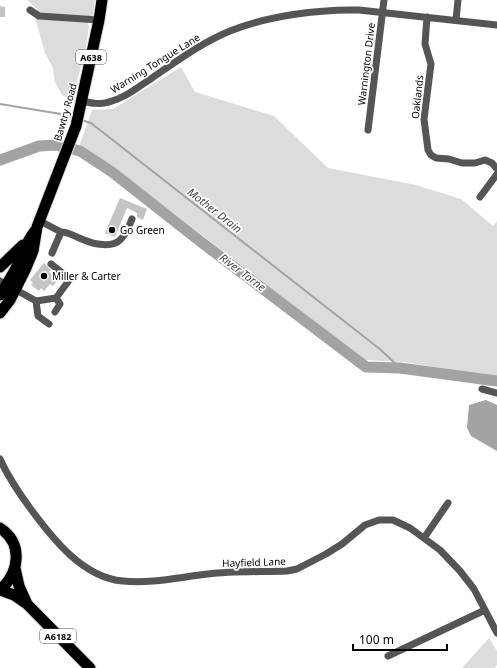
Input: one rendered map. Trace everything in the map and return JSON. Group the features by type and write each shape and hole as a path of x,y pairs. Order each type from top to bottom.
{"highway":[{"name":"Bawtry Road","path":"0,294 32,251 39,224 72,138 82,101 102,0"},
{"name":"Bawtry Road","path":"0,313 10,300 8,285 27,242 39,224"},
{"path":"0,267 27,242"},
{"path":"0,528 4,531 13,544 15,552 15,568 12,576 7,584 0,590"},
{"name":"A6182","path":"15,568 19,586 27,604"},
{"name":"A6182","path":"0,590 14,595 27,604 90,668"}],"street":[{"name":"Warnington Drive","path":"368,130 384,0"},
{"path":"456,20 458,0"},
{"name":"Warning Tongue Lane","path":"82,101 104,104 122,98 201,45 230,31 301,14 341,9 383,12 497,25"},
{"path":"30,10 39,16 99,20"},
{"name":"Oaklands","path":"426,17 424,44 430,64 424,119 428,150 431,155 436,158 462,164 475,163 485,160 492,163 497,169"},
{"path":"480,197 497,174"},
{"path":"39,224 61,232 69,233 93,244 111,244 119,241 128,229 132,219"},
{"path":"52,253 61,232"},
{"path":"8,285 36,301 56,298 70,279 51,264"},
{"path":"55,312 60,304 56,298"},
{"path":"36,301 38,316 49,324"},
{"path":"482,389 497,393"},
{"name":"Hayfield Lane","path":"0,459 21,495 45,529 64,550 85,567 106,577 122,581 144,581 210,574 287,571 297,569 342,544 365,525 379,520 393,520 410,528 440,550 460,571 474,589 496,628"},
{"path":"424,538 448,503"},
{"path":"388,656 485,610"}],"shaded area":[{"path":"27,0 95,0 93,14 88,24 89,27 86,47 72,101 62,95 55,82 53,68 45,53 35,17 38,10"},
{"path":"181,67 195,92 274,116 328,168 416,185 461,199 493,226 497,221 497,377 404,362 365,360 105,161 79,147 92,110 113,109"},
{"path":"486,400 497,405 497,451 471,436 467,428 469,405"},
{"path":"489,638 497,651 497,665 494,668 462,668"}],"building":[{"path":"0,6 5,7 5,17 0,17"},
{"path":"120,198 147,209 143,220 137,217 137,213 127,208 115,237 105,233"},
{"name":"Miller & Carter","path":"44,263 51,270 49,272 58,280 53,286 50,284 44,291 41,288 39,291 31,285 33,283 30,280"}],"waterway":[{"name":"Mother Drain","path":"0,104 61,114 75,118"},
{"name":"Mother Drain","path":"81,120 91,123 381,350 400,368"},
{"name":"River Torne","path":"0,160 39,146 56,145 80,151 112,172 201,242 366,367 400,368 497,381"}],"place":[{"name":"Go Green","path":"112,230"},
{"name":"Miller & Carter","path":"44,276"}]}
